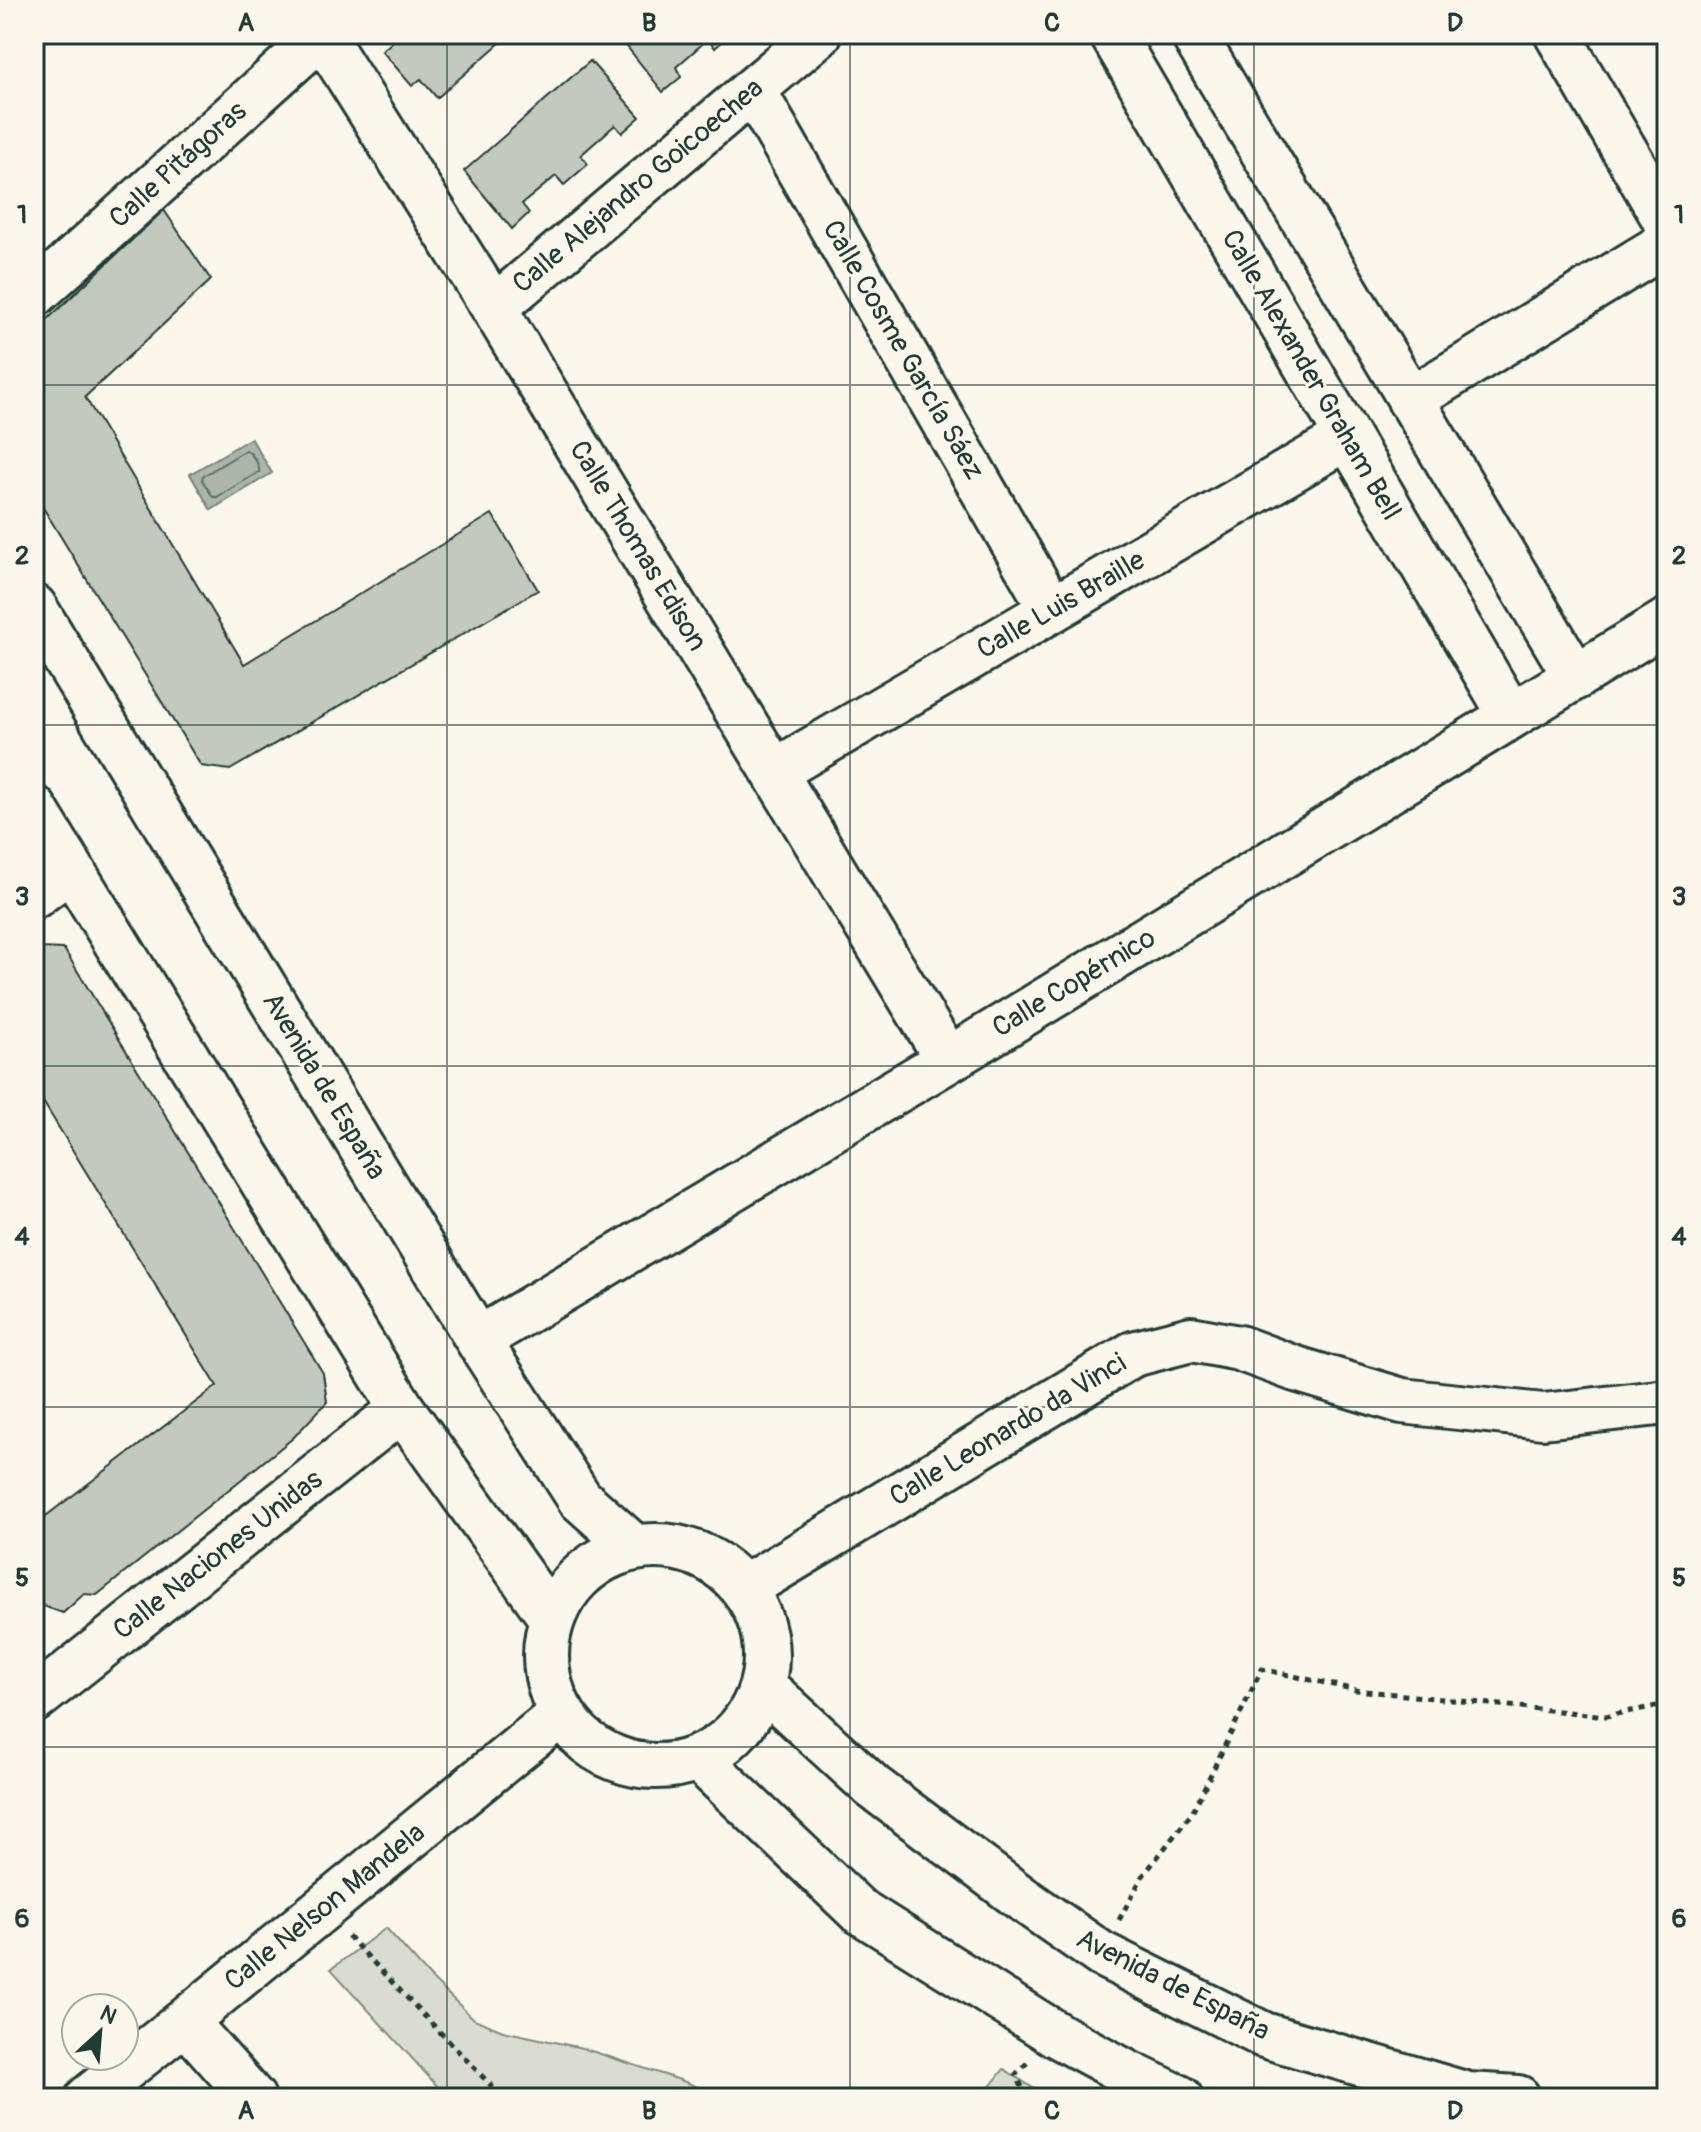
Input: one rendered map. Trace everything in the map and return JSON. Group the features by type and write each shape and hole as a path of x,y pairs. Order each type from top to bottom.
{"street":[{"name":"Calle Pitágoras","path":"34,295 323,34"},
{"name":"Calle Thomas Edison","path":"323,34 494,308 948,1060"},
{"name":"Calle Alejandro Goicoechea","path":"494,308 819,34"},
{"name":"Calle Alexander Graham Bell","path":"1112,34 1511,716"},
{"path":"1193,34 1576,677"},
{"path":"1557,34 1667,223"},
{"name":"Calle Cosme García Sáez","path":"753,90 1052,610"},
{"path":"1410,400 1667,243"},
{"name":"Calle Luis Braille","path":"774,772 1348,437"},
{"name":"Avenida de España","path":"34,607 478,1340 580,1499 635,1548"},
{"name":"Calle Copérnico","path":"478,1340 948,1060 1667,621"},
{"path":"34,808 402,1409 552,1619"},
{"path":"34,896 71,868"},
{"name":"Calle Leonardo da Vinci","path":"743,1589 1133,1354 1191,1339 1239,1348 1402,1401 1543,1416 1667,1402"},
{"name":"Calle Naciones Unidas","path":"34,1700 402,1409"},
{"path":"666,1546 695,1553 722,1568 743,1589 760,1619 767,1652 763,1686 749,1716 727,1741 698,1758 668,1766 637,1764 607,1755 581,1737 562,1713 549,1683 546,1650 552,1619 571,1586 600,1561 635,1548 666,1546"},
{"name":"Avenida de España","path":"763,1686 873,1787 1101,1954 1264,2035 1468,2095 1518,2098"},
{"name":"Calle Nelson Mandela","path":"88,2098 562,1713"},
{"path":"698,1758 858,1910 1057,2035 1180,2098"},
{"path":"185,2021 253,2098"}],"path":[{"path":"1101,1954 1142,1877 1192,1813 1262,1669 1356,1690 1606,1716 1667,1704"},
{"path":"322,1909 503,2098"},
{"path":"1027,2098 1016,2074 1057,2035"}],"shaded area":[{"path":"386,1928 431,1978 474,2019 503,2031 582,2048 726,2098 448,2098 331,1969"},
{"path":"1004,2069 1048,2098 981,2098"}],"water":[{"path":"251,438 272,473 211,510 190,474"}],"building":[{"path":"401,34 408,39 415,34 510,34 437,98 421,79 412,86 382,51"},
{"path":"617,34 731,34 715,48 708,39 676,67 681,77 663,92"},
{"path":"590,61 640,117 622,133 615,125 581,155 588,164 564,185 556,176 522,204 529,213 512,229 464,171"},
{"path":"164,210 211,280 85,397 244,664 492,514 538,590 230,770 201,766 34,493 34,332"},
{"path":"38,948 64,949 323,1373 327,1402 293,1438 97,1595 84,1594 63,1613 43,1606 34,1592 34,1525 217,1386 34,1087 34,951"}]}
